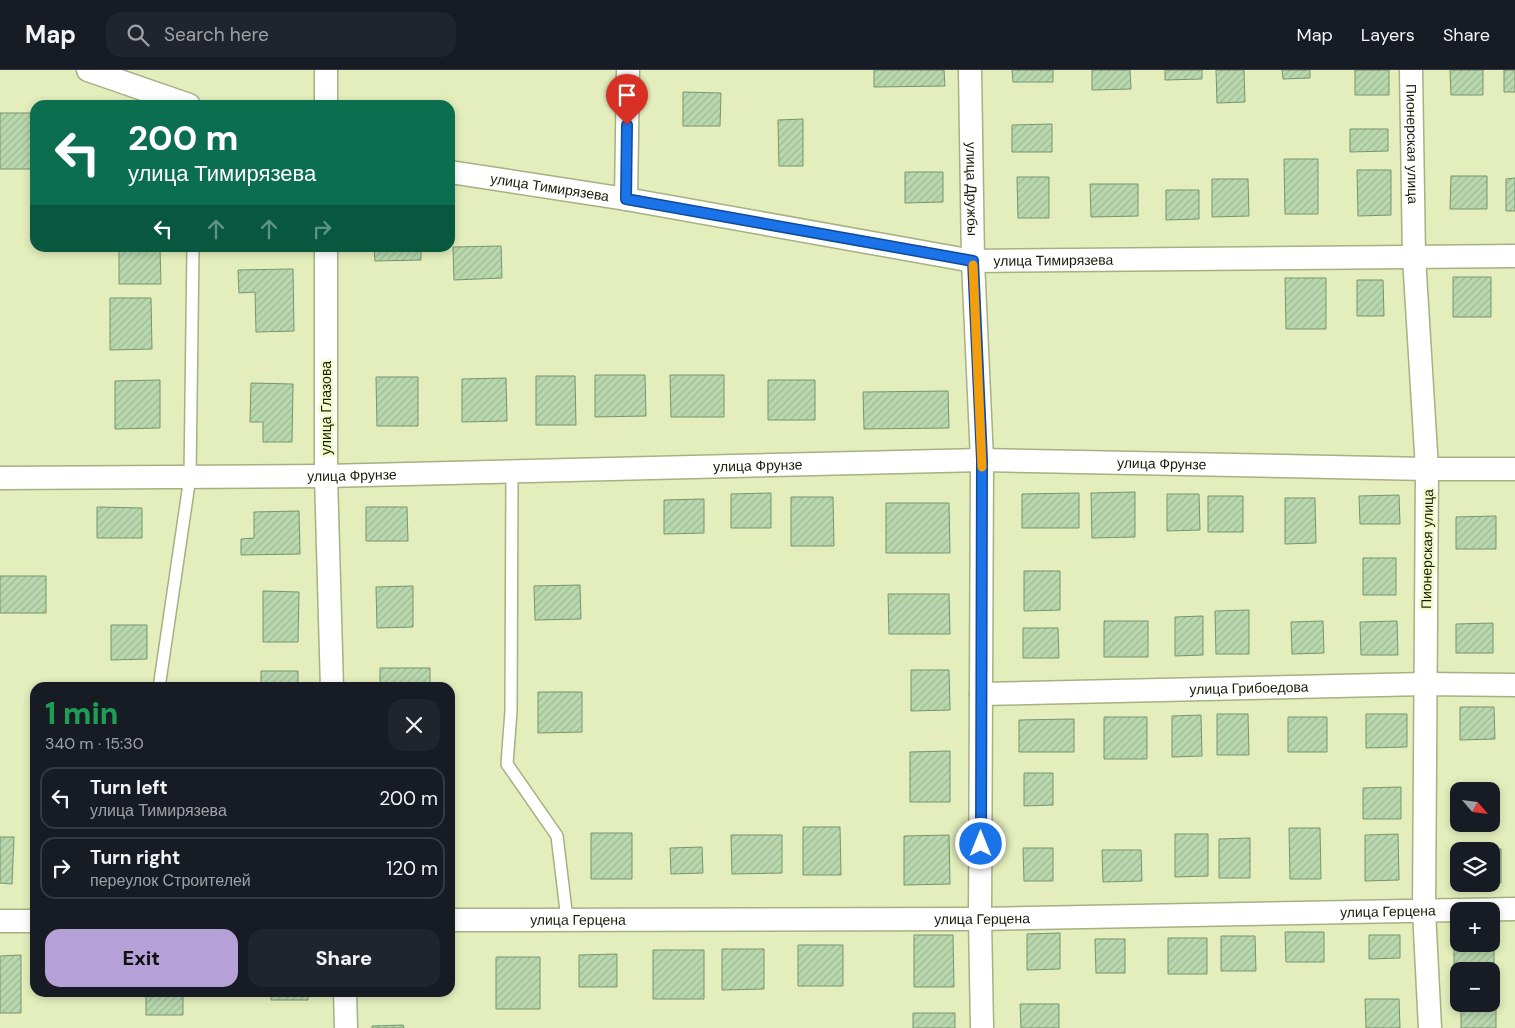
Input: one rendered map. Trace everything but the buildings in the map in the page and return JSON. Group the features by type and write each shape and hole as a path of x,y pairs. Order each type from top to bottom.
{"street":[{"path":"88,70 175,100"},
{"path":"326,70 326,100"},
{"path":"626,199 628,70"},
{"name":"улица Дружбы","path":"970,70 973,261 982,460 980,919 982,1028"},
{"name":"Пионерская улица","path":"1411,70 1414,257 1428,469 1424,911 1430,1028"},
{"name":"улица Тимирязева","path":"455,173 626,199 973,261 1515,256"},
{"name":"улица Глазова","path":"326,252 326,476 332,682"},
{"name":"улица Фрунзе","path":"0,478 326,476 982,460 1515,470"},
{"name":"улица Грибоедова","path":"981,694 1426,684 1515,685"},
{"name":"улица Герцена","path":"455,920 980,919 1515,909"},
{"path":"0,921 30,921"},
{"path":"345,997 346,1028"}],"lane":[{"path":"161,682 190,477 193,252"},
{"path":"512,472 511,711 507,764 557,836 567,919"}],"slow traffic":[{"path":"973,265 982,467"}],"route":[{"path":"627,125 626,199 973,261 982,460 981,844"}]}
